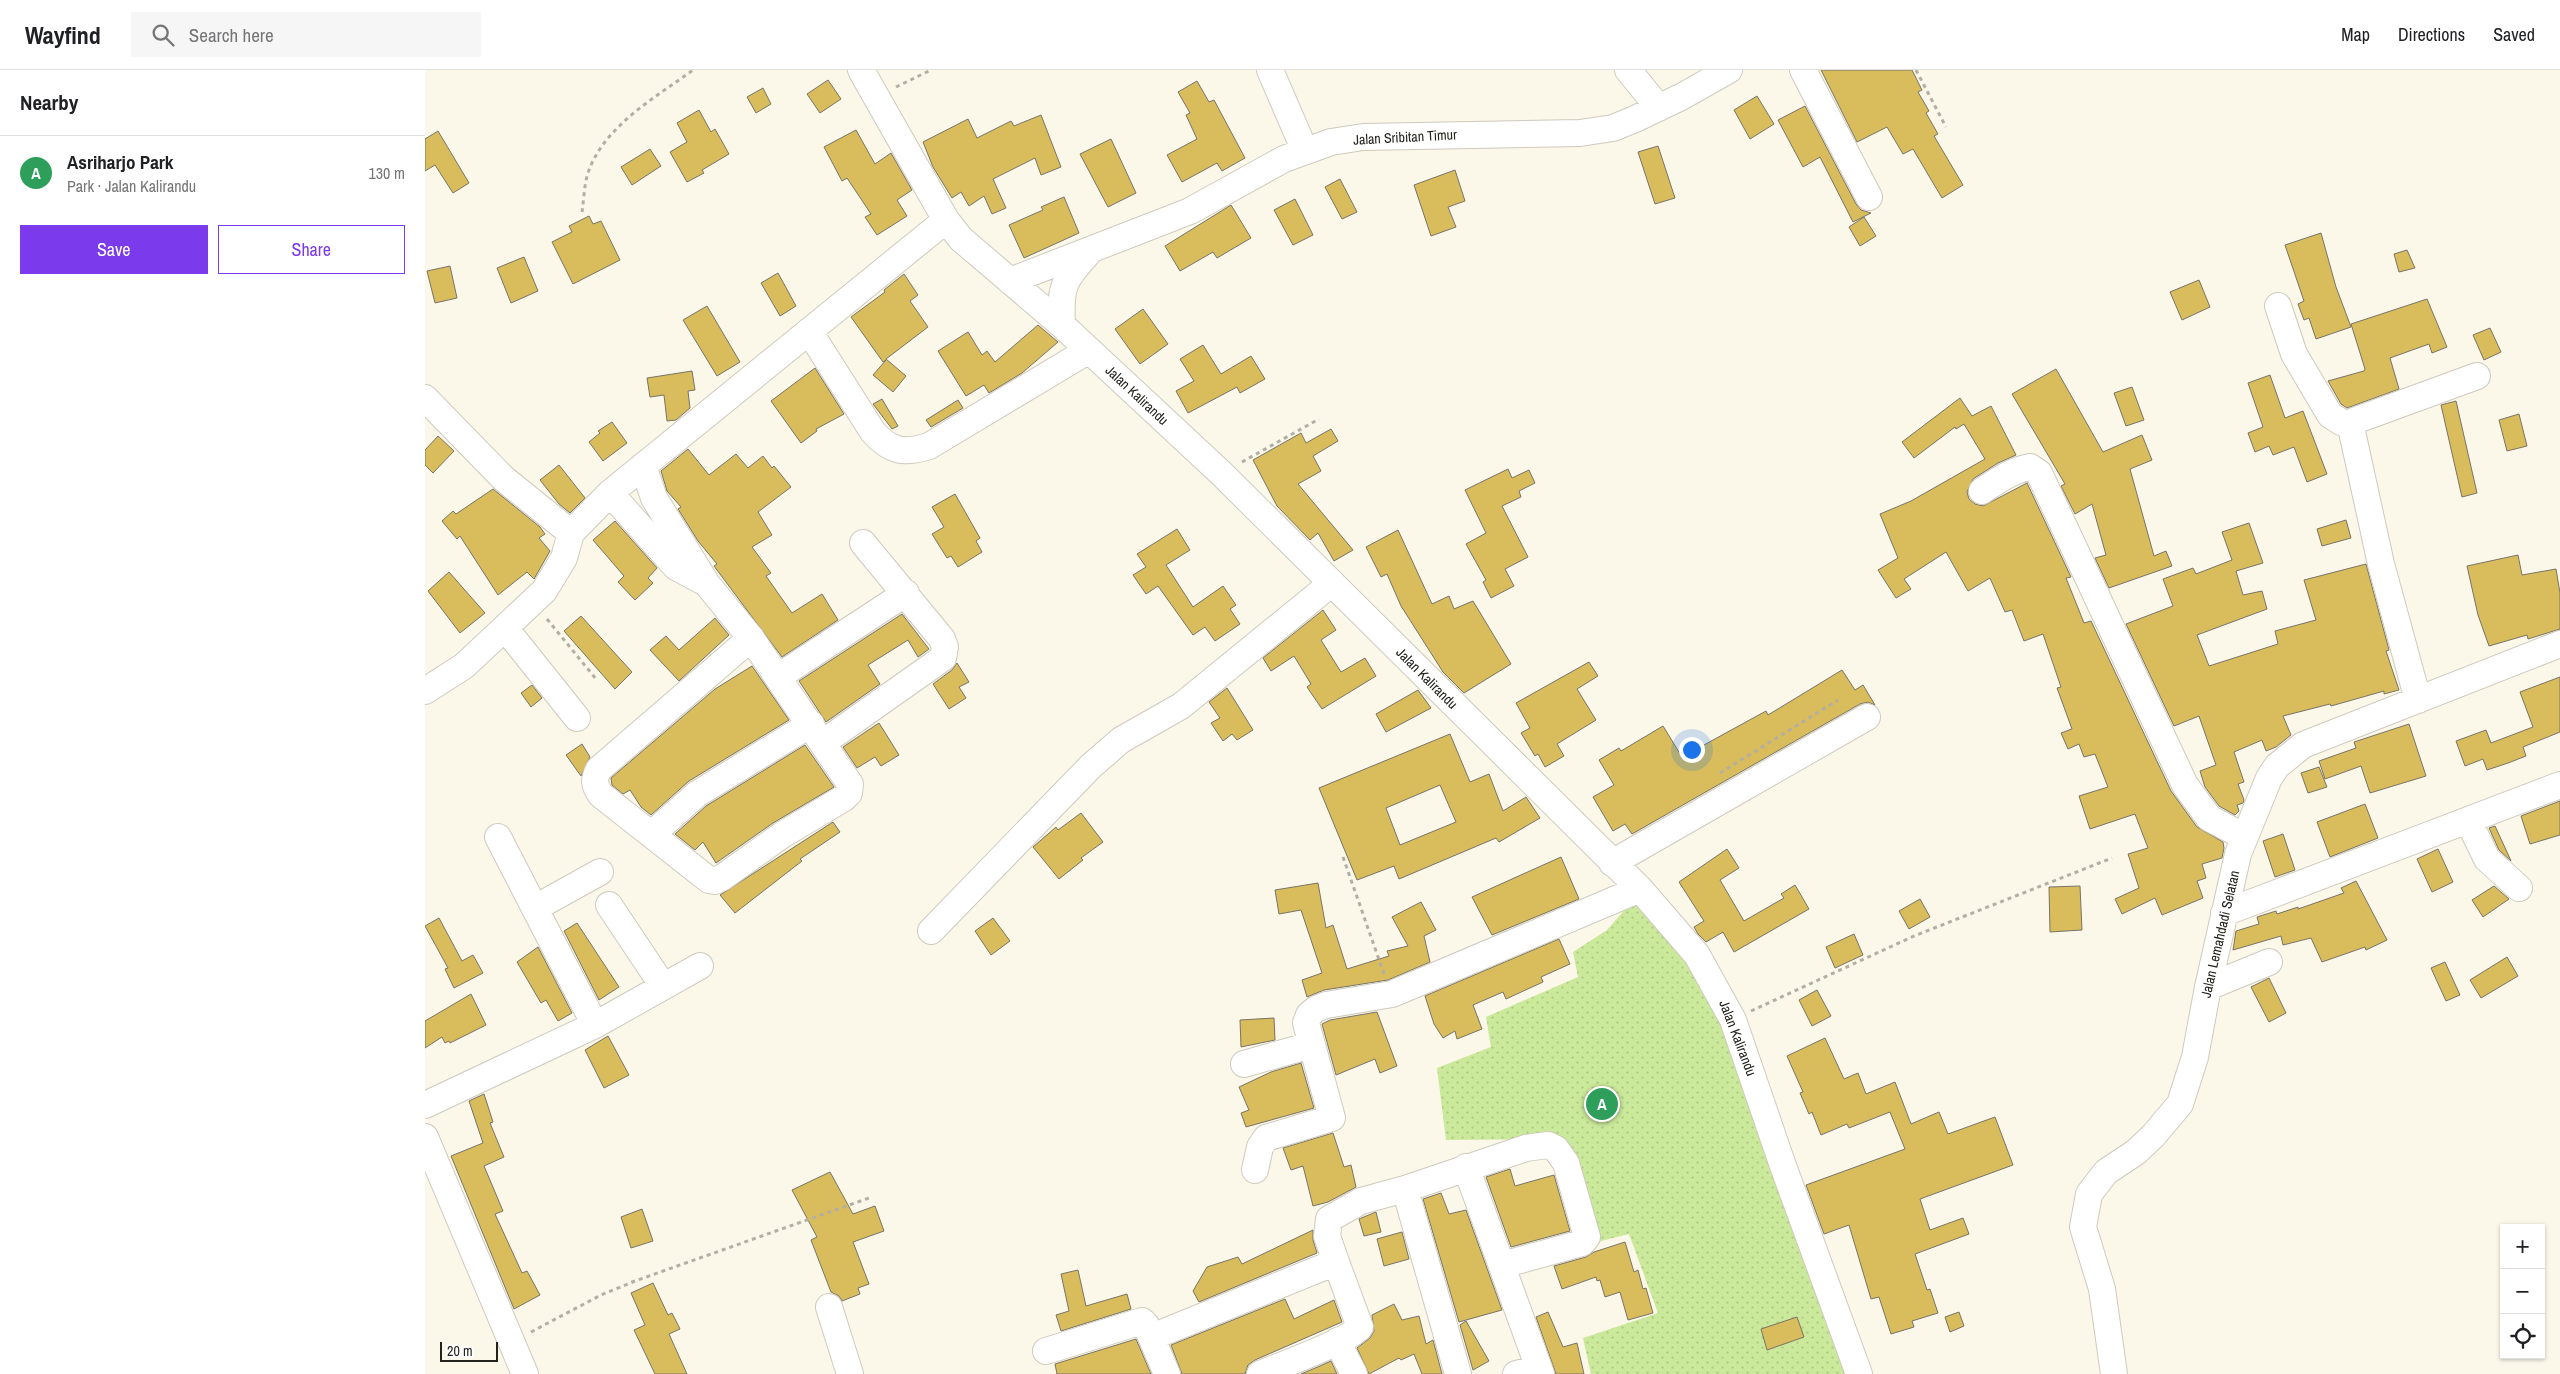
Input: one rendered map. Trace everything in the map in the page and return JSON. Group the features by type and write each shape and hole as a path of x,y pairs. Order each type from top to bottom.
{"street":[{"name":"Jalan Kalirandu","path":"861,70 946,220 961,239 1062,325 1222,474 1640,889 1697,955 1733,1020 1782,1163 1859,1374"},
{"path":"1269,70 1305,151"},
{"path":"1628,70 1659,108"},
{"name":"Jalan Sribitan Timur","path":"1010,281 1190,211 1284,159 1331,142 1363,137 1580,133 1613,128 1659,108 1729,70"},
{"path":"1803,70 1869,198"},
{"path":"425,691 464,666 544,591 564,558 571,534 610,493 946,220"},
{"name":"Jalan Sribitan Timur","path":"1062,325 1061,289 1067,278 1091,250"},
{"path":"2279,306 2294,354 2330,416 2341,422 2352,424"},
{"path":"809,331 873,432 884,444 897,450 914,451 929,446 1089,350"},
{"path":"2352,424 2354,421 2477,376"},
{"path":"425,398 503,478 571,534"},
{"path":"2352,424 2381,564 2418,700"},
{"path":"643,466 654,498 707,584 751,638 818,733 851,784 849,792 715,881 702,876 601,795 595,786 595,777 599,769 751,638"},
{"path":"1982,491 2007,474 2030,466 2039,472 2185,785 2209,818 2245,837"},
{"path":"610,493 676,567 707,584"},
{"path":"652,834 697,794 818,733 943,658 945,647 942,639 863,543"},
{"path":"931,931 1091,766 1121,740 1181,706 1332,583"},
{"path":"778,676 906,593"},
{"path":"505,628 577,718"},
{"name":"Jalan Lemahdadi Selatan","path":"2115,1374 2102,1289 2083,1227 2084,1213 2089,1194 2106,1172 2136,1152 2180,1104 2195,1057 2208,987 2238,854 2269,778 2277,766 2303,745 2560,644"},
{"path":"1612,863 1867,718"},
{"path":"2224,913 2560,785"},
{"path":"2468,820 2487,859 2519,888"},
{"path":"498,837 595,1025"},
{"path":"535,908 600,872"},
{"path":"1255,1170 1260,1147 1266,1138 1332,1118 1306,1022 1316,1009 1326,1005 1392,994 1640,889"},
{"path":"609,905 663,986"},
{"path":"2208,987 2269,962"},
{"path":"425,1105 595,1025 700,966"},
{"path":"1244,1064 1311,1045"},
{"path":"425,1137 525,1374"},
{"path":"1260,1374 1337,1341 1357,1331 1360,1327 1327,1236 1329,1219 1361,1201 1405,1189 1466,1167 1539,1145 1548,1145 1556,1149 1566,1162 1587,1232 1585,1241 1501,1265"},
{"path":"1466,1167 1501,1265 1532,1372"},
{"path":"1405,1189 1458,1374"},
{"path":"1152,1337 1336,1262"},
{"path":"829,1306 850,1374"},
{"path":"1046,1351 1142,1321 1152,1337 1167,1374"},
{"path":"1337,1341 1354,1374"}],"path":[{"path":"582,212 587,173 594,158 611,135 634,114 693,70"},
{"path":"875,97 931,70"},
{"path":"1916,70 1947,127"},
{"path":"1222,474 1319,419"},
{"path":"533,602 596,679"},
{"path":"1343,857 1392,994"},
{"path":"1733,1020 1914,936 2112,858"},
{"path":"512,1342 618,1288 869,1198"}],"green space":[{"path":"1635,898 1686,948 1732,1021 1858,1374 1591,1374 1583,1338 1658,1313 1629,1234 1593,1243 1565,1139 1446,1140 1437,1068 1491,1047 1486,1017 1578,977 1573,952 1607,930"}],"building":[{"path":"1821,70 1912,70 1922,90 1918,92 1929,111 1926,113 1938,134 1934,136 1963,185 1942,198 1913,149 1903,154 1887,127 1857,142"},
{"path":"828,80 841,99 820,113 807,94"},
{"path":"1197,81 1209,102 1214,100 1245,158 1222,171 1217,163 1182,182 1167,155 1197,139 1186,115 1190,113 1178,92"},
{"path":"763,88 771,104 756,113 747,97"},
{"path":"1757,96 1774,124 1750,139 1734,110"},
{"path":"1805,106 1856,204 1861,210 1871,213 1853,222 1820,157 1803,167 1778,120"},
{"path":"699,110 711,132 715,129 729,154 702,170 704,173 687,182 670,152 687,142 677,123"},
{"path":"1041,115 1061,167 1041,175 1035,158 993,179 1006,208 992,214 984,196 969,206 961,192 952,198 933,167 923,142 968,119 977,138 1011,121 1014,126"},
{"path":"856,130 875,164 891,153 912,190 897,200 907,216 877,235 865,217 871,214 847,178 842,181 824,147"},
{"path":"438,131 469,183 453,193 435,165 425,171 425,139"},
{"path":"1111,139 1136,193 1108,207 1080,154"},
{"path":"1658,146 1675,198 1655,204 1638,152"},
{"path":"650,149 661,166 632,185 621,167"},
{"path":"1455,170 1465,201 1448,207 1456,227 1431,236 1414,185"},
{"path":"1340,179 1357,212 1342,219 1325,187"},
{"path":"1064,197 1079,233 1024,258 1009,225 1043,210 1041,207"},
{"path":"1295,199 1313,235 1293,245 1274,210"},
{"path":"1231,205 1251,238 1217,258 1213,252 1180,271 1165,246"},
{"path":"589,216 593,224 601,221 620,260 573,284 552,242 572,232 569,226"},
{"path":"1864,217 1876,236 1860,246 1849,227"},
{"path":"2321,233 2336,287 2351,327 2316,339 2309,318 2304,320 2298,304 2304,301 2285,245"},
{"path":"2407,250 2415,268 2399,272 2394,254"},
{"path":"524,257 538,291 511,303 497,268"},
{"path":"450,266 457,298 435,303 427,271"},
{"path":"778,273 796,306 780,316 761,283"},
{"path":"904,274 918,295 910,301 928,327 886,359 906,376 893,392 873,375 886,360 883,362 851,317 885,292 884,290"},
{"path":"2199,280 2210,307 2182,320 2170,292"},
{"path":"2427,299 2447,347 2432,353 2429,344 2390,358 2399,389 2347,408 2341,404 2328,381 2364,371 2365,369 2351,324"},
{"path":"707,306 740,362 717,376 683,320"},
{"path":"1143,309 1168,344 1140,364 1115,329"},
{"path":"1038,325 1058,342 1022,373 989,393 984,385 966,396 938,351 968,332 982,355 987,351 995,362"},
{"path":"2490,328 2501,352 2484,360 2473,335"},
{"path":"1203,345 1221,374 1251,356 1265,379 1240,393 1237,387 1188,413 1176,391 1194,381 1180,359"},
{"path":"815,368 844,414 816,429 817,431 801,443 771,401"},
{"path":"2056,369 2103,452 2142,435 2152,460 2130,469 2154,556 2166,551 2172,566 2109,588 2095,558 2106,555 2092,504 2075,514 2061,486 2065,484 2012,394"},
{"path":"692,371 695,390 688,391 690,408 676,420 667,421 664,395 650,397 647,378"},
{"path":"2270,375 2285,418 2303,411 2327,474 2307,482 2294,447 2273,455 2269,446 2255,452 2248,433 2263,427 2248,383"},
{"path":"2132,387 2144,420 2126,426 2114,393"},
{"path":"1960,398 1972,416 1991,406 2016,455 1998,463 1973,479 1967,492 1969,499 1975,504 1983,506 2027,483 2071,577 2066,578 2084,623 2091,621 2171,791 2197,827 2223,842 2222,858 2202,864 2206,878 2197,881 2203,898 2162,915 2155,898 2122,914 2115,899 2139,888 2128,854 2148,848 2135,814 2090,829 2079,796 2108,787 2095,754 2084,757 2079,744 2068,749 2061,733 2072,729 2057,688 2061,687 2043,634 2024,641 2012,610 2005,612 1990,578 1968,591 1946,552 1904,579 1911,589 1896,598 1878,570 1898,558 1880,514 1911,501 1985,459 1964,424 1956,429 1955,427 1914,458 1902,442"},
{"path":"882,399 898,426 892,429 873,404"},
{"path":"958,400 963,408 931,427 926,420"},
{"path":"2456,401 2477,493 2462,497 2441,405"},
{"path":"2519,414 2527,446 2507,451 2499,420"},
{"path":"612,422 627,443 603,461 589,442 600,433 598,431"},
{"path":"1331,429 1338,441 1313,456 1321,471 1298,484 1353,550 1334,561 1318,533 1310,540 1277,506 1253,460 1301,433 1306,443"},
{"path":"438,436 454,451 433,473 425,465 425,450"},
{"path":"688,449 709,475 736,454 748,468 763,456 791,487 758,512 772,535 752,547 771,573 766,576 792,613 822,594 838,620 782,657 714,566 717,564 698,541 678,509 681,507 667,491 661,471"},
{"path":"559,465 585,498 570,513 559,504 540,480"},
{"path":"1508,469 1512,478 1529,470 1535,483 1519,491 1521,497 1502,506 1528,557 1505,569 1514,586 1491,598 1483,582 1486,580 1466,544 1486,533 1465,490"},
{"path":"493,489 540,527 545,534 539,538 550,551 534,579 527,572 498,595 460,536 457,539 442,521 453,511 456,514"},
{"path":"955,494 980,538 976,541 982,552 958,567 951,556 947,558 932,534 944,527 932,507"},
{"path":"2346,520 2351,538 2322,546 2317,529"},
{"path":"615,521 657,568 648,578 653,583 635,600 618,582 624,576 593,540"},
{"path":"2249,523 2263,563 2236,571 2243,595 2262,591 2267,609 2197,635 2209,666 2278,644 2275,631 2316,620 2304,580 2366,564 2389,650 2386,651 2399,690 2384,694 2384,691 2331,706 2330,704 2283,716 2291,735 2276,747 2266,751 2262,740 2234,752 2244,782 2238,784 2244,800 2243,803 2237,805 2239,811 2235,815 2219,806 2205,787 2200,771 2216,765 2199,716 2174,726 2126,624 2173,606 2163,579 2193,568 2196,574 2232,560 2222,532"},
{"path":"1177,529 1190,550 1166,565 1193,607 1223,586 1236,605 1230,609 1240,624 1215,641 1205,627 1193,635 1158,586 1146,594 1133,575 1146,567 1137,554"},
{"path":"1398,530 1432,604 1449,596 1454,609 1473,601 1511,664 1464,693 1443,672 1401,606 1387,574 1381,577 1366,547"},
{"path":"2518,555 2522,575 2556,569 2560,593 2560,629 2528,639 2527,635 2489,646 2478,615 2467,566"},
{"path":"449,572 485,613 460,633 428,591"},
{"path":"1323,610 1336,630 1321,640 1341,672 1365,658 1376,676 1322,709 1307,687 1311,684 1294,656 1271,671 1263,658"},
{"path":"902,614 929,649 918,657 908,640 868,665 880,684 826,722 799,681"},
{"path":"581,616 632,672 615,689 564,631"},
{"path":"715,618 729,635 679,681 650,650 666,636 679,650"},
{"path":"1589,662 1598,676 1577,689 1596,720 1557,744 1564,756 1545,767 1538,754 1535,756 1521,733 1530,728 1516,703"},
{"path":"957,663 969,682 959,687 966,698 949,709 933,684 952,670"},
{"path":"752,666 789,720 689,781 651,815 641,807 630,790 623,794 612,785 611,778 715,689"},
{"path":"1842,670 1855,690 1863,685 1875,705 1868,702 1860,704 1632,834 1625,824 1613,831 1593,797 1614,785 1599,760 1619,748 1621,751 1663,726 1682,757 1766,711 1768,715"},
{"path":"2560,677 2560,732 2523,747 2526,756 2508,763 2487,770 2483,759 2465,766 2456,741 2486,730 2491,743 2533,727 2520,692"},
{"path":"532,685 542,698 531,707 521,693"},
{"path":"1227,688 1253,730 1237,740 1232,734 1223,741 1211,723 1220,718 1209,702"},
{"path":"1418,690 1431,708 1386,732 1376,714"},
{"path":"879,723 899,755 881,766 875,757 857,768 843,747"},
{"path":"2409,724 2426,776 2370,793 2361,766 2325,779 2319,761 2356,748 2354,742"},
{"path":"1450,734 1470,782 1489,774 1503,811 1526,797 1540,818 1499,842 1496,838 1399,879 1394,866 1357,880 1319,788","holes":["1440,785 1456,822 1400,845 1386,808"]},
{"path":"582,744 590,757 581,776 566,755"},
{"path":"805,745 834,787 773,823 716,863 703,842 695,850 675,834 706,806"},
{"path":"2319,767 2327,787 2308,793 2301,773"},
{"path":"2560,801 2560,835 2530,844 2521,816"},
{"path":"2365,804 2378,838 2330,857 2317,822"},
{"path":"1081,813 1103,842 1081,858 1083,860 1059,879 1033,847 1056,827 1058,830"},
{"path":"833,822 840,832 800,859 802,861 735,913 720,895"},
{"path":"2495,826 2511,861 2499,850 2489,828"},
{"path":"2283,834 2295,870 2275,877 2263,841"},
{"path":"1727,849 1739,868 1720,880 1744,921 1784,898 1781,894 1795,885 1809,909 1734,952 1723,932 1706,942 1698,934 1694,927 1704,921 1679,882"},
{"path":"2438,849 2453,882 2432,892 2417,859"},
{"path":"1561,857 1579,899 1492,935 1472,897"},
{"path":"2356,881 2387,940 2366,950 2365,947 2322,962 2311,938 2283,945 2281,936 2233,950 2236,931 2259,924 2257,917 2276,911 2277,914 2298,907 2298,909 2344,893 2341,888"},
{"path":"1318,883 1326,928 1333,925 1347,969 1389,956 1387,951 1408,946 1392,917 1421,902 1436,930 1424,936 1430,962 1388,980 1324,990 1307,997 1302,980 1322,973 1301,910 1279,914 1275,890"},
{"path":"2080,886 2082,930 2050,932 2049,887"},
{"path":"2494,886 2509,899 2483,917 2472,900"},
{"path":"1920,899 1930,917 1909,929 1899,911"},
{"path":"439,918 462,961 473,955 483,973 454,988 445,969 448,968 425,926"},
{"path":"993,918 1010,941 991,955 975,931"},
{"path":"577,923 619,987 599,1000 564,931"},
{"path":"1854,934 1863,955 1835,968 1826,947"},
{"path":"1559,939 1570,964 1541,977 1543,982 1506,999 1503,992 1473,1005 1482,1029 1457,1039 1455,1031 1443,1038 1434,1024 1425,996"},
{"path":"538,947 572,1013 558,1021 546,1000 541,1003 517,962"},
{"path":"2507,957 2518,976 2481,998 2470,980"},
{"path":"2445,962 2460,995 2446,1001 2431,968"},
{"path":"2269,978 2286,1013 2269,1022 2251,987"},
{"path":"1817,990 1831,1016 1812,1026 1799,1000"},
{"path":"471,994 486,1025 450,1043 449,1041 445,1043 442,1037 425,1048 425,1021"},
{"path":"1377,1012 1397,1066 1380,1073 1375,1059 1336,1075 1322,1024 1330,1020"},
{"path":"1274,1018 1275,1040 1241,1047 1240,1020"},
{"path":"608,1036 629,1075 604,1088 585,1050"},
{"path":"1825,1038 1844,1079 1858,1073 1866,1094 1895,1082 1911,1124 1939,1112 1948,1134 1995,1117 2013,1165 1920,1199 1930,1230 1963,1218 1969,1234 1915,1254 1927,1290 1930,1289 1938,1313 1912,1321 1914,1327 1891,1334 1879,1297 1871,1299 1849,1225 1824,1234 1806,1185 1905,1149 1890,1112 1849,1128 1847,1124 1821,1135 1812,1112 1809,1114 1800,1093 1803,1092 1787,1056"},
{"path":"1301,1063 1314,1108 1246,1127 1241,1113 1249,1110 1239,1087 1271,1072"},
{"path":"484,1094 493,1122 490,1123 504,1157 484,1166 503,1211 495,1214 522,1273 527,1271 540,1295 514,1309 451,1156 483,1143 469,1101"},
{"path":"1333,1133 1344,1167 1351,1165 1356,1187 1328,1202 1313,1206 1303,1166 1291,1170 1283,1148"},
{"path":"1510,1169 1515,1186 1554,1175 1570,1231 1511,1247 1486,1177"},
{"path":"830,1172 853,1214 875,1206 884,1231 853,1242 869,1284 858,1288 860,1294 842,1301 839,1296 831,1292 811,1240 817,1237 792,1190"},
{"path":"1441,1193 1449,1214 1466,1210 1502,1310 1459,1322 1423,1199"},
{"path":"642,1209 653,1241 631,1248 621,1217"},
{"path":"1376,1212 1381,1232 1364,1236 1359,1219"},
{"path":"1313,1230 1313,1240 1317,1253 1199,1302 1193,1291 1207,1267 1238,1257 1242,1264"},
{"path":"1402,1232 1409,1259 1384,1266 1377,1239"},
{"path":"1625,1242 1634,1272 1638,1270 1643,1289 1646,1288 1653,1313 1628,1320 1620,1292 1605,1297 1600,1280 1597,1281 1596,1277 1562,1289 1554,1266 1586,1257 1594,1252"},
{"path":"1078,1270 1086,1306 1127,1294 1131,1309 1061,1331 1056,1315 1069,1311 1061,1274"},
{"path":"653,1283 668,1315 672,1313 680,1329 669,1334 687,1374 655,1374 634,1330 645,1325 631,1293"},
{"path":"1285,1299 1294,1319 1334,1300 1342,1322 1255,1360 1248,1365 1245,1374 1182,1374 1171,1345"},
{"path":"1394,1304 1402,1320 1419,1316 1426,1344 1433,1340 1442,1374 1422,1374 1414,1354 1401,1360 1399,1358 1369,1374 1357,1348 1370,1338 1374,1331 1372,1315"},
{"path":"1548,1312 1563,1347 1577,1343 1584,1374 1556,1374 1536,1317"},
{"path":"1959,1312 1964,1326 1950,1332 1945,1317"},
{"path":"1797,1317 1804,1337 1767,1350 1761,1329"},
{"path":"1466,1321 1489,1361 1473,1370 1460,1325"},
{"path":"1136,1339 1151,1374 1057,1374 1055,1364"},
{"path":"1331,1361 1337,1374 1301,1374 1320,1366"}],"place":[{"name":"Asriharjo Park","path":"1602,1104"}]}
